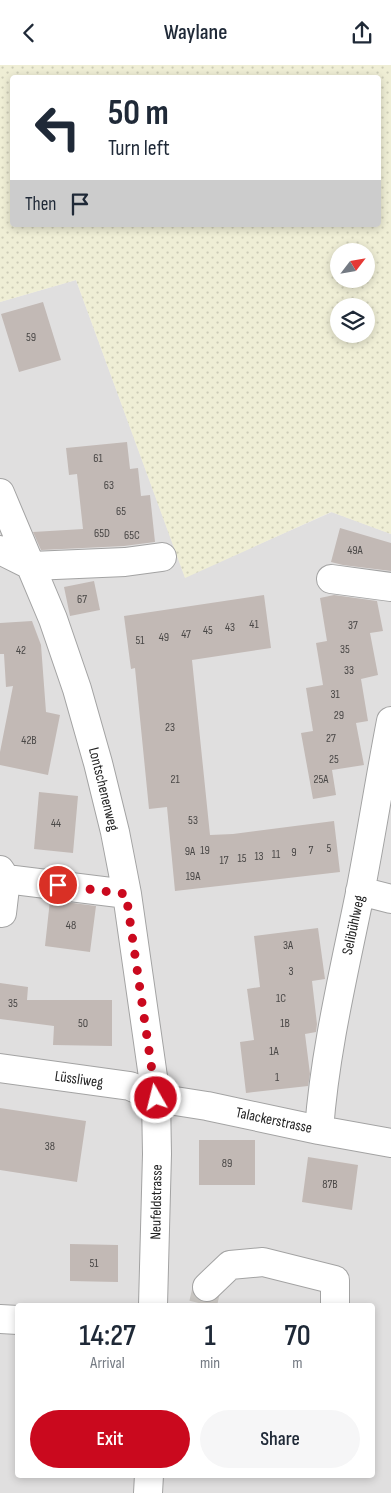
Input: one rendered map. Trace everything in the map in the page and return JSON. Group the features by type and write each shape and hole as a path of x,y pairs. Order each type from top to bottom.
{"street":[{"name":"Lontschenenweg","path":"0,493 53,619 77,689 98,763 126,894 156,1098"},
{"path":"0,550 32,566 124,562 162,557"},
{"path":"331,579 391,587"},
{"name":"Selibühlweg","path":"319,1130 334,1017 360,891 391,721"},
{"path":"2,913 3,874 126,894"},
{"path":"360,891 391,899"},
{"name":"Lüssliweg","path":"0,1068 130,1086 156,1098"},
{"name":"Talackerstrasse","path":"156,1098 207,1106 391,1143"},
{"name":"Neufeldstrasse","path":"153,1303 157,1154 156,1098"},
{"path":"207,1287 230,1265 263,1262 335,1280 335,1303"},
{"path":"0,1319 15,1320"},
{"path":"148,1493 149,1478"}],"shaded area":[{"path":"76,280 185,577 332,512 391,534 391,1493 0,1493 0,302"}],"green space":[{"path":"0,65 391,65 391,534 331,512 185,578 76,280 0,302"}],"building":[{"path":"43,302 61,360 19,372 1,314"},
{"path":"127,442 130,469 138,468 141,496 150,495 155,542 124,546 41,550 33,532 83,529 77,474 69,475 66,448"},
{"path":"340,528 391,543 391,571 331,562"},
{"path":"94,581 100,610 70,616 64,587"},
{"path":"264,595 271,648 192,660 210,835 233,834 334,821 340,872 175,891 167,807 149,809 135,668 131,669 124,616"},
{"path":"334,595 377,601 383,631 370,633 378,675 361,679 368,721 356,723 364,765 332,770 336,795 313,799 301,733 313,731 306,688 323,685 316,643 327,641 320,598"},
{"path":"32,621 41,645 46,712 60,715 48,775 0,765 0,752 13,686 6,687 4,654 0,654 0,623"},
{"path":"39,792 78,796 73,853 34,849"},
{"path":"50,900 96,906 90,952 45,946"},
{"path":"318,928 325,979 312,981 317,1024 316,1032 305,1034 310,1074 308,1086 246,1093 240,1042 254,1040 247,989 260,987 254,936"},
{"path":"0,983 28,987 27,1000 112,1000 112,1046 53,1045 54,1026 0,1019"},
{"path":"0,1108 86,1121 77,1182 0,1170"},
{"path":"199,1140 255,1140 255,1185 199,1185"},
{"path":"308,1157 358,1165 352,1210 302,1202"},
{"path":"70,1244 118,1245 118,1282 70,1281"}],"tunnel":[{"path":"203,1303 207,1287"}],"route":[{"path":"58,885 126,894 156,1098"}]}
